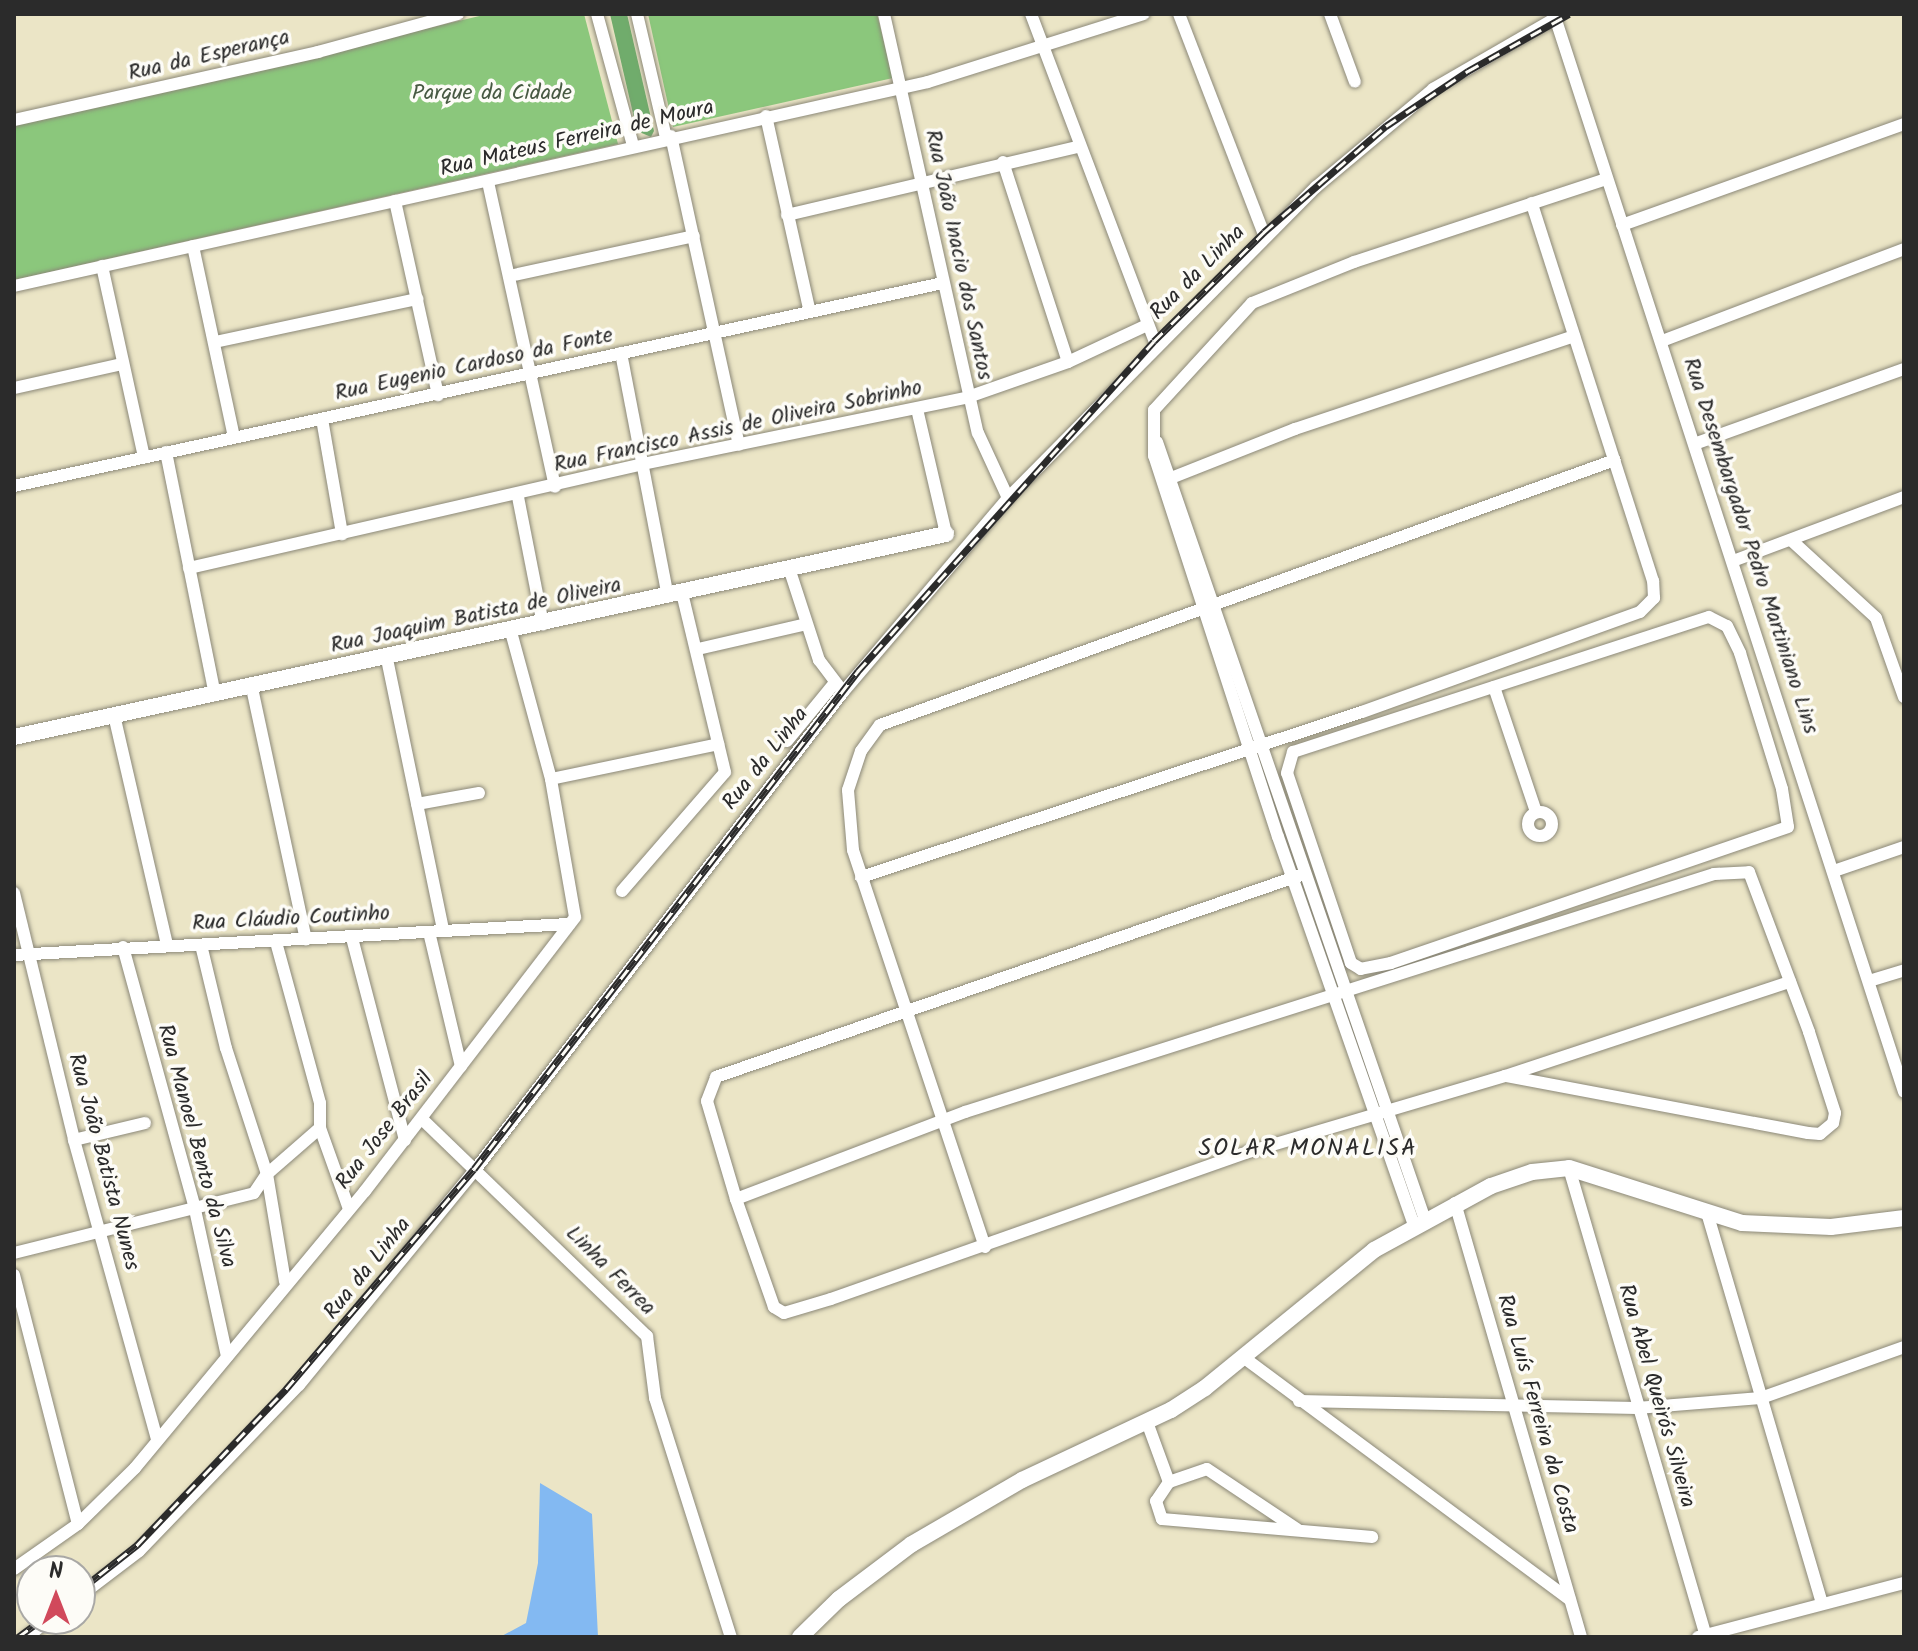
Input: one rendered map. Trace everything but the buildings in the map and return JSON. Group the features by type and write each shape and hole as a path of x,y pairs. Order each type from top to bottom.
{"main road":[{"name":"Rua Joaquim Batista de Oliveira","path":"14,737 511,632 946,534"},
{"path":"800,1637 862,1581 958,1515 1147,1422 1205,1388 1337,1276 1455,1203 1532,1172 1569,1168 1708,1216 1798,1228 1904,1218"}],"street":[{"name":"Rua da Esperança","path":"14,120 318,52 458,14"},
{"path":"597,14 633,146"},
{"path":"637,14 694,236 739,445"},
{"name":"Rua João Inacio dos Santos","path":"884,14 968,397 986,458 1008,498"},
{"path":"1031,14 1077,147 1145,326 1156,344"},
{"name":"Rua Mateus Ferreira de Moura","path":"14,286 488,182 668,137 902,88 1043,48 1144,14"},
{"path":"1179,14 1264,234"},
{"path":"1330,14 1355,82"},
{"name":"Rua da Linha","path":"96,1584 139,1551 299,1385 475,1170 838,688 1008,498 1264,234 1424,97 1555,16"},
{"name":"Rua Desembargador Pedro Martiniano Lins","path":"1555,16 1697,443 1904,1092"},
{"path":"766,116 809,309"},
{"path":"1622,225 1904,124"},
{"path":"787,215 1077,147"},
{"path":"1003,162 1068,362"},
{"path":"1419,1223 1254,745 1153,436 1154,410 1252,303 1354,262 1607,179"},
{"path":"488,182 555,487"},
{"path":"395,201 438,395"},
{"path":"861,877 1640,612 1654,598 1653,581 1532,203"},
{"path":"509,276 694,236"},
{"path":"193,246 234,437"},
{"path":"1662,341 1904,249"},
{"path":"102,266 144,457"},
{"name":"Rua Eugenio Cardoso da Fonte","path":"14,486 438,395 809,309 943,283"},
{"path":"215,342 417,299"},
{"name":"Rua Francisco Assis de Oliveira Sobrinho","path":"189,568 518,497 643,464 968,397 1068,362 1145,326"},
{"path":"1168,480 1295,429 1574,336"},
{"path":"621,353 643,464 675,595 698,649 723,779 622,891"},
{"path":"14,388 122,364"},
{"path":"1697,443 1904,369"},
{"path":"917,409 946,534"},
{"path":"322,419 342,534"},
{"path":"166,452 215,695"},
{"path":"985,1247 945,1119 905,1010 853,850 848,790 861,751 880,725 1208,604 1615,460"},
{"path":"518,497 543,625"},
{"path":"1733,561 1904,497"},
{"path":"1791,540 1876,618 1904,697"},
{"path":"787,741 838,688 806,624 790,571"},
{"path":"1714,618 1731,632 1789,815 1787,828 1405,959 1355,967 1291,787 1288,761 1311,745 1494,687 1695,619 1714,618"},
{"path":"698,649 806,624"},
{"path":"511,632 551,779 576,912 569,924"},
{"path":"387,659 443,930"},
{"path":"1494,687 1536,812"},
{"path":"252,688 306,939"},
{"path":"114,715 167,945"},
{"path":"1768,742 1790,733"},
{"path":"551,779 718,744"},
{"path":"417,804 479,793"},
{"path":"1834,871 1904,847"},
{"path":"736,1199 945,1119 1714,874 1749,872 1835,1113 1820,1134 1505,1076"},
{"path":"1299,877 716,1077 707,1101 736,1199 774,1307 784,1313 985,1247 1251,1151 1382,1115 1790,982"},
{"name":"Rua João Batista Nunes","path":"14,893 74,1140 157,1440"},
{"name":"Rua Cláudio Coutinho","path":"14,955 569,924"},
{"name":"Rua Jose Brasil","path":"14,1569 78,1524 157,1440 422,1119 569,924"},
{"path":"429,932 461,1066"},
{"path":"352,938 405,1140"},
{"path":"276,942 320,1103 320,1128 349,1209"},
{"path":"201,945 226,1048 267,1174 285,1282"},
{"name":"Rua Manoel Bento da Silva","path":"123,947 194,1205 227,1356"},
{"path":"1869,981 1904,970"},
{"name":"Linha Ferrea","path":"422,1119 647,1336 655,1398 731,1637"},
{"path":"74,1140 145,1123"},
{"path":"14,1253 100,1227 254,1193 267,1174 320,1128"},
{"name":"Rua Abel Queirós Silveira","path":"1569,1168 1702,1636"},
{"name":"Rua Luís Ferreira da Costa","path":"1455,1203 1581,1637"},
{"path":"1708,1216 1822,1603"},
{"path":"14,1275 78,1524"},
{"path":"1299,1401 1637,1408 1761,1398 1904,1347"},
{"path":"1243,1357 1570,1600"},
{"path":"1147,1422 1169,1482"},
{"path":"1299,1531 1207,1469 1169,1482 1156,1501 1157,1512 1168,1522 1372,1537"},
{"path":"1702,1636 1904,1583"}],"green space":[{"name":"Parque da Cidade","path":"488,14 584,14 618,144 14,280 14,126"},
{"path":"610,14 627,14 654,131 651,137 637,131"},
{"path":"648,14 877,14 893,78 673,127"}],"water":[{"path":"540,1483 592,1514 598,1637 500,1637 526,1623 538,1563"}],"railway":[{"path":"96,1577 137,1545 286,1389 474,1169 858,671 1154,341 1264,232 1386,126 1468,71 1569,14"}],"district":[{"name":"SOLAR MONALISA","path":"1308,1149"}]}
